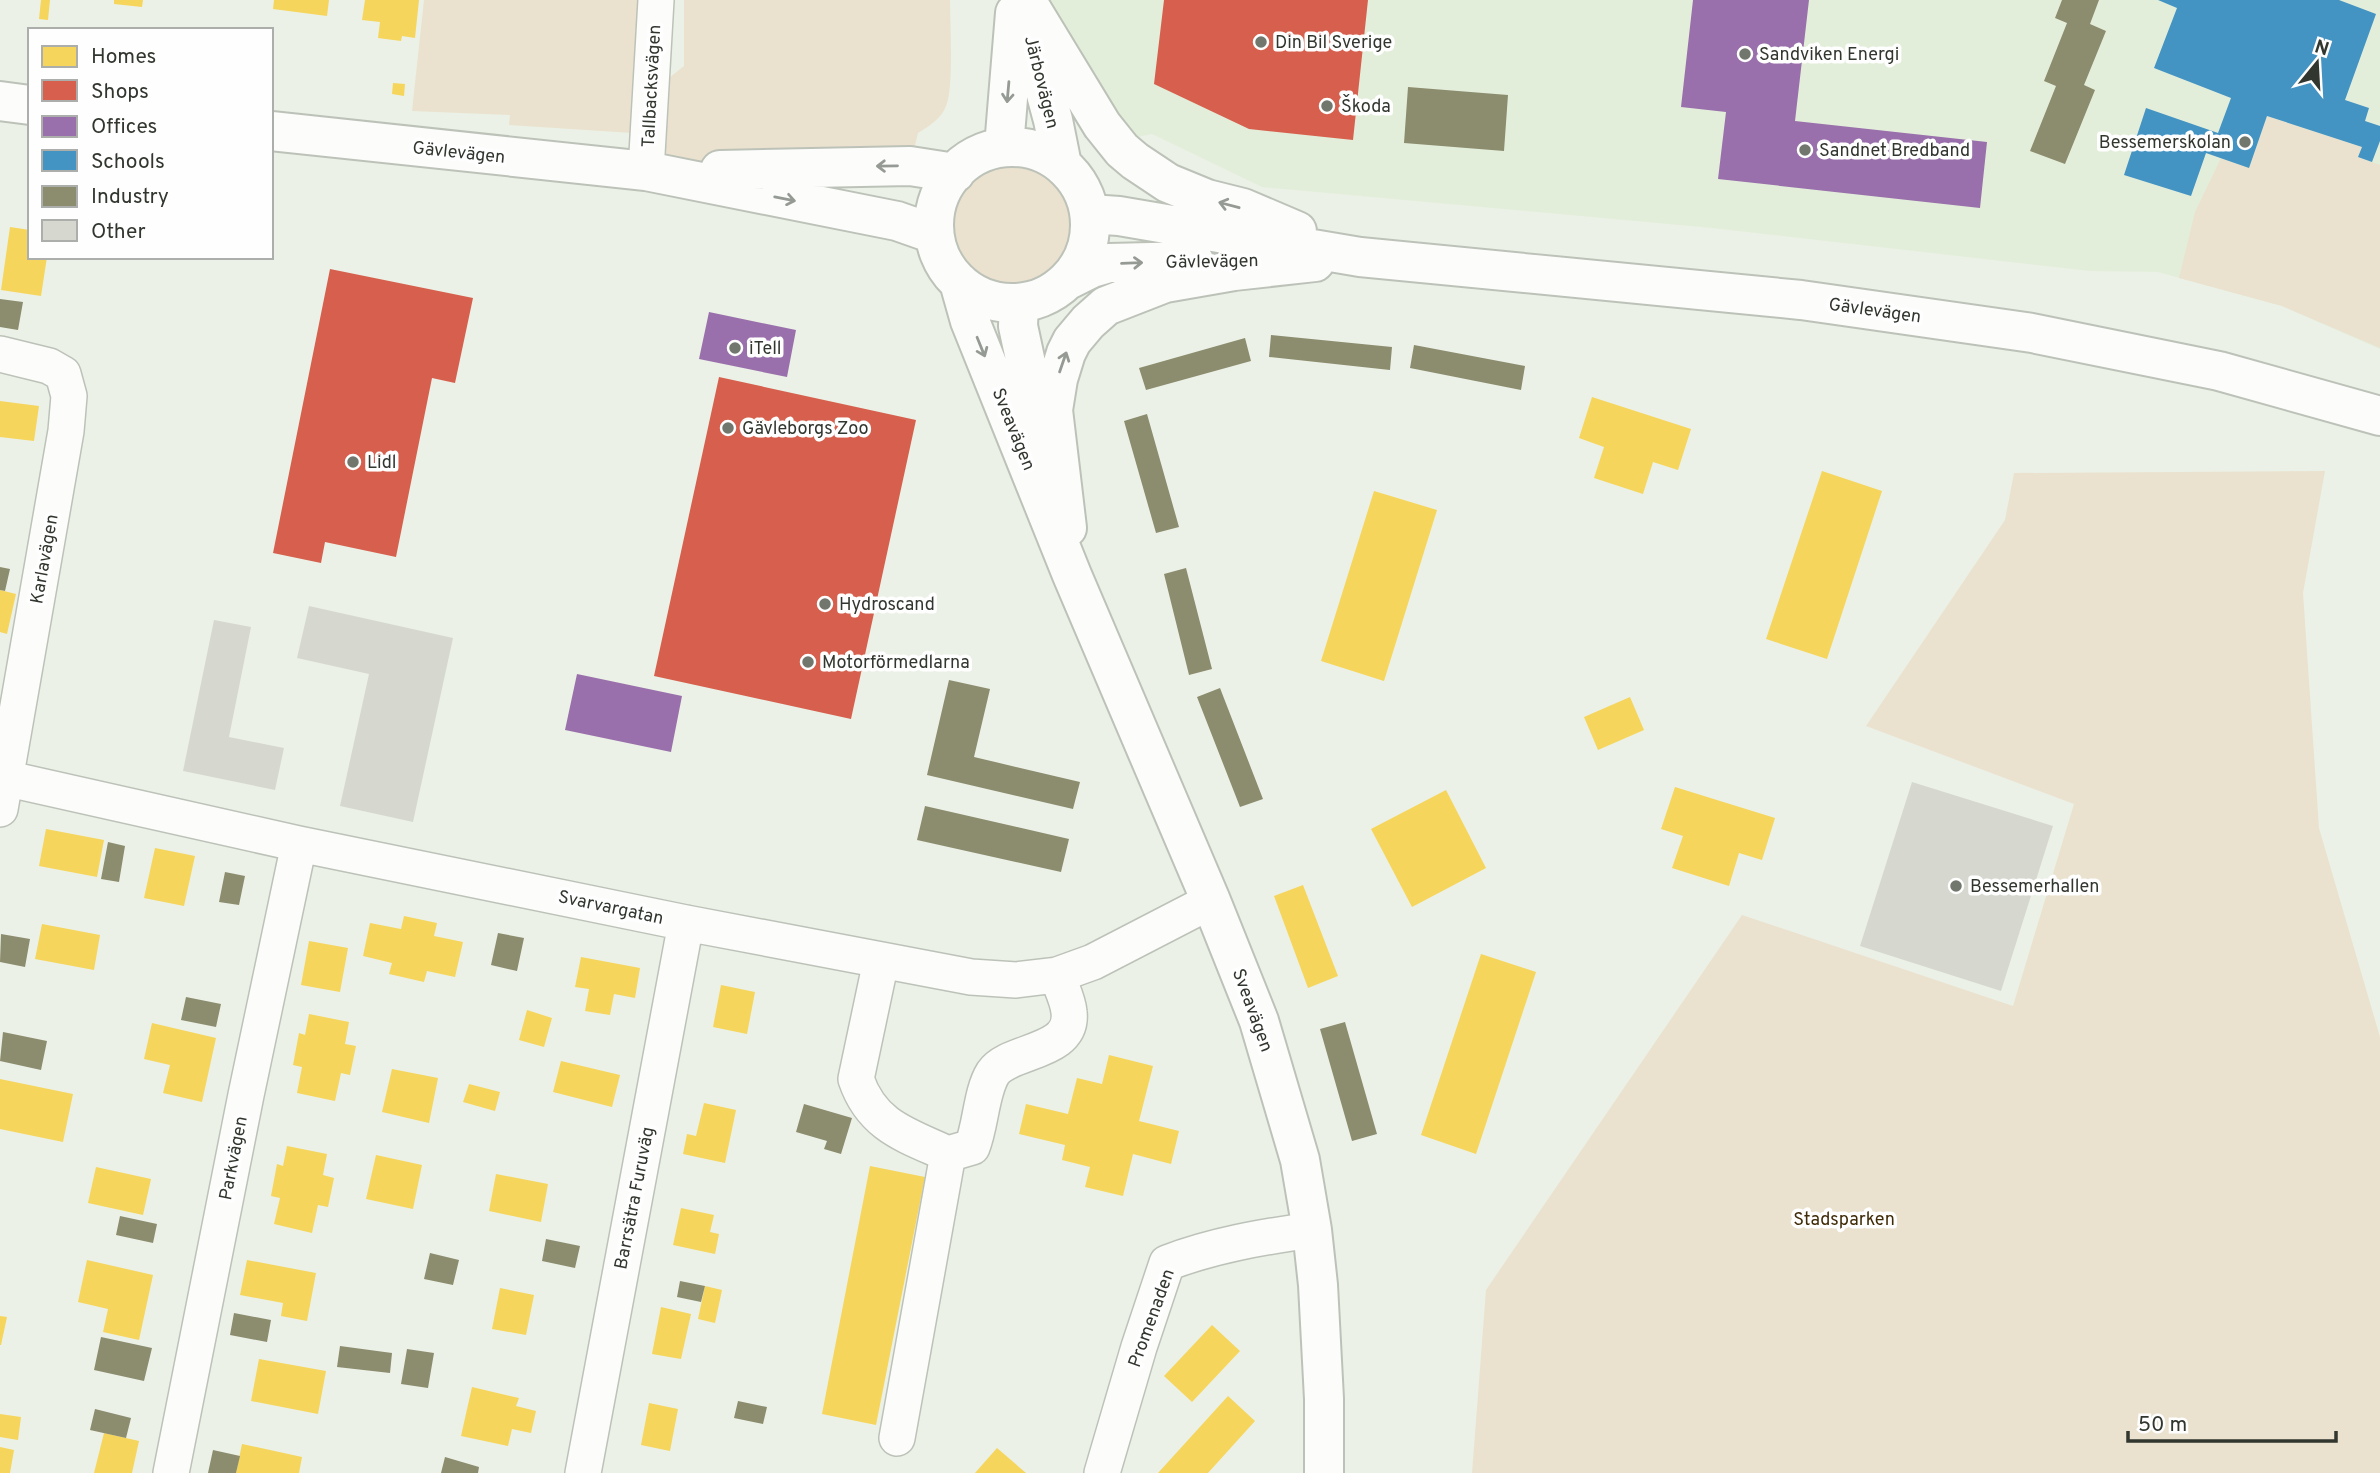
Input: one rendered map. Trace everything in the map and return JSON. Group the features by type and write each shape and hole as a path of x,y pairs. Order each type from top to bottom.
{"main road":[{"name":"Järbovägen","path":"1004,147 1021,0"},
{"name":"Järbovägen","path":"1021,0 1053,120 1062,165"},
{"path":"1021,0 1102,125 1122,150 1135,161 1168,183 1207,199 1242,208 1360,257"},
{"path":"0,101 28,105"},
{"name":"Gävlevägen","path":"273,131 646,171 897,221 934,234 944,263 959,282 989,300 1019,303 1050,294 1068,280 1109,263 1360,257"},
{"name":"Gävlevägen","path":"1004,147 1037,151 1062,165 1082,189 1090,214 1089,240 1085,255 1068,280"},
{"path":"934,234 943,189 955,173 980,154 1004,147"},
{"name":"Gävlevägen","path":"646,171 911,166 955,173"},
{"name":"Gävlevägen","path":"1090,214 1119,216 1360,257 1801,300 2032,333 2208,369 2380,416"},
{"path":"1072,575 1053,410 1066,353 1088,322 1106,306 1165,283 1234,271 1360,257"},
{"name":"Sveavägen","path":"959,282 970,321 1072,575 1211,901 1259,1021 1300,1160 1312,1230 1324,1399 1324,1473"},
{"name":"Sveavägen","path":"1019,303 1018,326 1072,575"}],"street":[{"name":"Tallbacksvägen","path":"646,171 656,0"},
{"name":"Karlavägen","path":"0,354 49,366 63,374 69,396 66,431 2,788"},
{"name":"Svarvargatan","path":"2,788 971,977 1016,980 1057,975 1093,962 1211,901"},
{"name":"Parkvägen","path":"172,1473 246,1095 299,844"},
{"name":"Barrsätra Furuväg","path":"583,1473 686,923"},
{"path":"881,961 856,1079 859,1088 875,1114 886,1124 947,1154 972,1147 987,1087 994,1071 1011,1060 1040,1050 1058,1038 1068,1025 1069,1012 1057,975"},
{"path":"898,1437 947,1154"},
{"name":"Promenaden","path":"1102,1473 1167,1263 1199,1250 1312,1230"}],"shaded area":[{"path":"1026,0 2380,0 2380,349 2282,306 2158,272 2090,271 1712,228 1262,187 1152,134 1138,137 1122,150"}],"green space":[{"path":"424,0 656,0 651,92 668,94 669,78 684,66 684,0 950,0 951,70 948,97 941,114 918,133 910,166 646,171 648,134 509,125 510,115 412,111"},
{"path":"2267,116 2362,147 2358,157 2380,165 2380,348 2282,306 2179,278 2195,212 2221,158 2249,168"},
{"path":"1012,148 1042,153 1067,170 1084,195 1089,225 1084,255 1067,280 1042,297 1012,302 982,297 957,280 940,255 935,225 940,195 957,170 982,153"},
{"name":"Stadsparken","path":"2325,471 2303,593 2319,828 2380,1037 2380,1473 1472,1473 1486,1290 1742,915 2013,1006 2074,804 1866,726 2005,520 2014,473"}],"building: Homes":[{"path":"41,0 50,0 48,20 39,19"},
{"path":"114,0 143,0 142,7 114,4"},
{"path":"274,0 329,0 327,16 273,9"},
{"path":"365,0 419,0 415,38 402,36 401,41 378,38 380,22 362,20"},
{"path":"393,83 405,84 404,96 392,94"},
{"path":"10,227 28,230 28,259 47,259 41,296 1,290"},
{"path":"1592,397 1691,429 1678,470 1653,462 1643,494 1594,478 1604,447 1579,438"},
{"path":"0,401 39,406 34,441 0,437"},
{"path":"1822,471 1882,491 1827,659 1766,639"},
{"path":"1374,491 1437,510 1384,681 1321,661"},
{"path":"0,590 16,594 7,634 0,632"},
{"path":"1630,697 1644,730 1598,750 1584,717"},
{"path":"1675,787 1775,818 1762,860 1739,853 1729,886 1672,868 1683,836 1661,829"},
{"path":"1446,790 1486,868 1412,907 1371,829"},
{"path":"46,829 104,840 97,877 39,866"},
{"path":"155,848 195,856 184,906 144,898"},
{"path":"1303,885 1338,976 1308,988 1274,896"},
{"path":"404,916 437,923 434,936 463,942 455,977 427,971 424,982 389,974 392,963 363,956 370,923 401,929"},
{"path":"42,924 100,935 94,970 35,959"},
{"path":"309,941 348,948 340,992 301,985"},
{"path":"1481,954 1536,972 1476,1154 1421,1135"},
{"path":"581,957 640,968 635,998 614,994 610,1015 585,1011 589,989 575,987"},
{"path":"721,985 755,992 747,1034 713,1027"},
{"path":"527,1010 552,1018 544,1047 519,1040"},
{"path":"309,1014 349,1022 345,1044 356,1046 350,1075 341,1073 335,1101 297,1093 302,1067 293,1065 299,1033 305,1035"},
{"path":"152,1023 216,1038 202,1102 163,1093 170,1065 144,1059"},
{"path":"1109,1055 1153,1066 1139,1121 1179,1131 1171,1164 1133,1154 1123,1196 1085,1187 1090,1167 1062,1160 1065,1145 1019,1134 1026,1104 1068,1114 1077,1078 1102,1084"},
{"path":"561,1061 620,1075 612,1107 553,1092"},
{"path":"392,1069 438,1078 429,1123 382,1112"},
{"path":"0,1079 73,1094 63,1142 0,1129"},
{"path":"469,1084 500,1092 495,1111 463,1102"},
{"path":"704,1103 736,1110 725,1163 683,1154 687,1134 696,1136"},
{"path":"287,1146 327,1154 323,1175 334,1178 328,1207 318,1205 312,1233 274,1224 280,1198 271,1196 277,1164 283,1166"},
{"path":"376,1155 422,1165 413,1209 366,1199"},
{"path":"870,1166 925,1177 876,1425 822,1414"},
{"path":"96,1167 151,1179 143,1215 88,1203"},
{"path":"496,1174 548,1184 541,1222 489,1211"},
{"path":"681,1208 714,1215 710,1232 719,1234 715,1254 673,1245"},
{"path":"87,1260 153,1275 139,1340 103,1332 108,1309 78,1302"},
{"path":"247,1260 316,1273 307,1321 281,1316 283,1303 240,1295"},
{"path":"705,1286 722,1290 715,1323 698,1319"},
{"path":"500,1288 534,1295 526,1335 492,1329"},
{"path":"661,1307 691,1314 681,1359 652,1354"},
{"path":"0,1316 7,1317 1,1345 0,1345"},
{"path":"1212,1325 1240,1351 1192,1402 1164,1376"},
{"path":"259,1359 326,1371 318,1414 251,1401"},
{"path":"472,1387 519,1398 516,1406 536,1411 531,1433 512,1429 508,1446 461,1436"},
{"path":"1228,1396 1255,1421 1208,1473 1158,1473"},
{"path":"649,1403 678,1409 670,1451 641,1445"},
{"path":"0,1414 21,1417 18,1440 0,1437"},
{"path":"104,1433 139,1441 132,1473 94,1473"},
{"path":"242,1444 302,1457 299,1473 236,1473"},
{"path":"0,1447 14,1450 10,1473 0,1473"},
{"path":"997,1448 1026,1473 975,1473"}],"building: Shops":[{"name":"Din Bil Sverige","path":"1164,0 1368,0 1353,140 1249,129 1154,84"},
{"name":"Lidl","path":"330,269 473,298 455,383 432,378 396,557 325,542 321,563 273,553"},
{"path":"719,377 916,420 851,719 654,676"}],"building: Offices":[{"name":"Sandviken Energi","path":"1693,0 1809,0 1795,121 1987,142 1980,208 1718,179 1726,112 1681,107"},
{"path":"709,312 796,330 787,377 699,359"},
{"path":"577,674 682,696 671,752 565,730"}],"building: Schools":[{"name":"Bessemerskolan","path":"2158,0 2339,0 2376,14 2345,100 2369,108 2365,121 2380,126 2380,141 2372,162 2358,157 2362,147 2267,116 2249,168 2206,153 2191,196 2124,175 2146,108 2218,133 2231,98 2154,68 2177,8"}],"building: Industry":[{"path":"2062,0 2099,0 2090,24 2106,31 2084,85 2095,90 2065,164 2030,151 2056,86 2044,81 2067,23 2055,18"},
{"path":"1408,87 1508,95 1504,151 1404,143"},
{"path":"0,299 23,302 18,330 0,327"},
{"path":"1271,335 1392,347 1390,370 1269,357"},
{"path":"1245,338 1251,361 1146,390 1139,368"},
{"path":"1414,345 1525,366 1521,390 1410,368"},
{"path":"1147,414 1179,527 1156,533 1124,421"},
{"path":"0,567 10,569 5,591 0,590"},
{"path":"1186,568 1212,669 1189,675 1164,574"},
{"path":"949,680 990,689 974,757 1080,782 1073,809 927,775"},
{"path":"1220,688 1263,799 1240,807 1197,697"},
{"path":"925,806 1069,839 1061,872 917,840"},
{"path":"108,842 125,846 119,882 101,879"},
{"path":"225,872 245,876 239,905 219,902"},
{"path":"498,933 524,938 517,971 491,965"},
{"path":"1,934 30,939 25,967 0,962"},
{"path":"186,997 221,1004 216,1027 181,1020"},
{"path":"1345,1022 1377,1134 1352,1141 1320,1029"},
{"path":"3,1032 47,1041 41,1070 0,1061"},
{"path":"804,1104 852,1118 841,1154 824,1149 827,1141 796,1132"},
{"path":"120,1216 157,1224 153,1243 116,1235"},
{"path":"546,1239 580,1246 575,1268 542,1261"},
{"path":"430,1253 459,1260 453,1285 424,1279"},
{"path":"680,1281 705,1286 701,1302 677,1297"},
{"path":"234,1313 271,1320 267,1342 230,1335"},
{"path":"101,1337 152,1348 144,1381 94,1370"},
{"path":"340,1346 392,1353 390,1373 337,1367"},
{"path":"407,1349 434,1353 428,1388 401,1384"},
{"path":"738,1401 767,1407 763,1424 734,1418"},
{"path":"95,1409 131,1418 126,1438 90,1430"},
{"path":"213,1450 240,1456 236,1473 208,1473"},
{"path":"445,1457 479,1467 478,1473 441,1473"}],"building: Other":[{"path":"309,606 453,638 413,822 340,806 369,674 297,658"},
{"path":"214,620 251,627 229,737 284,748 275,790 183,771"},
{"name":"Bessemerhallen","path":"1912,782 2053,826 2001,991 1860,946"}],"place":[{"name":"Din Bil Sverige","path":"1261,42"},
{"name":"Sandviken Energi","path":"1745,54"},
{"name":"Škoda","path":"1327,106"},
{"name":"Bessemerskolan","path":"2245,142"},
{"name":"Sandnet Bredband","path":"1805,150"},
{"name":"iTell","path":"735,348"},
{"name":"Gävleborgs Zoo","path":"728,428"},
{"name":"Lidl","path":"353,462"},
{"name":"Hydroscand","path":"825,604"},
{"name":"Motorförmedlarna","path":"808,662"},
{"name":"Bessemerhallen","path":"1956,886"}]}
